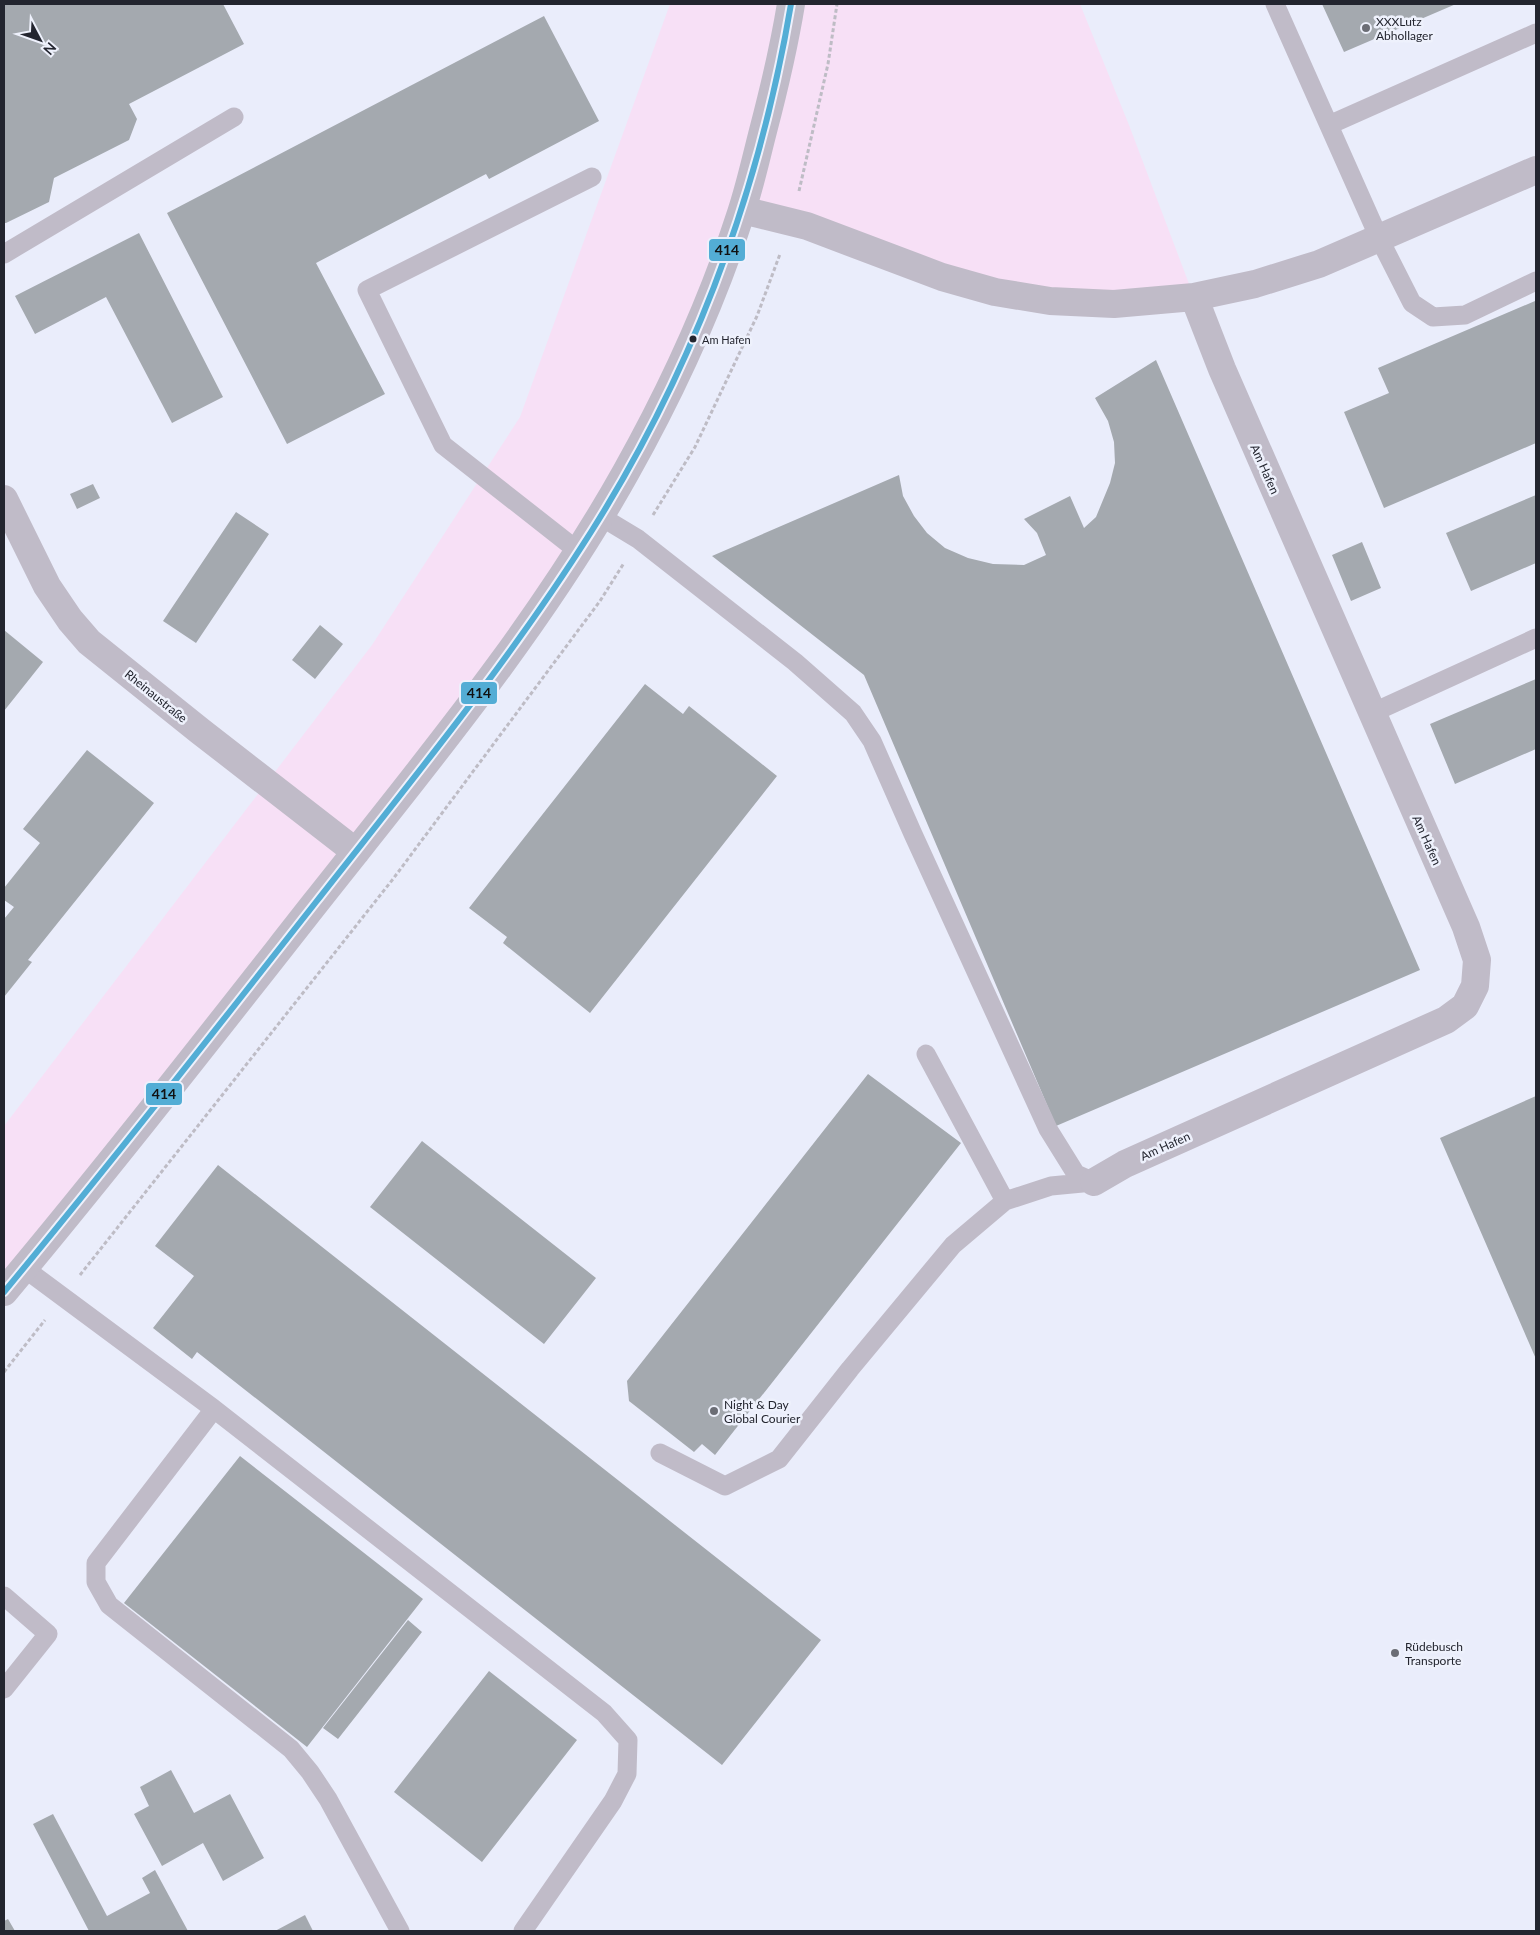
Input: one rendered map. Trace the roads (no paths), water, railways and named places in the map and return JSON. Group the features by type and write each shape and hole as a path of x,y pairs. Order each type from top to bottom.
{"street":[{"path":"4,1292 97,1180 356,852 477,695 528,625 600,516 626,473 694,338 723,266 742,210 783,54 791,4"},
{"path":"742,210 807,226 942,277 995,292 1050,301 1114,304 1194,297 1255,284 1319,264 1536,170"},
{"name":"Am Hafen","path":"1094,1182 1125,1164 1446,1020 1465,1006 1475,986 1477,960 1466,927 1222,369 1194,297"},
{"name":"Rheinaustraße","path":"4,499 47,586 70,620 89,642 200,732 356,852"}],"lane":[{"path":"1275,4 1379,238 1412,303 1432,318 1465,315 1536,282"},
{"path":"1329,125 1536,33"},
{"path":"4,254 234,117"},
{"path":"578,551 443,445 367,290 592,177"},
{"path":"600,516 638,539 795,662 853,713 872,741 912,834 1048,1129 1076,1174 1094,1182"},
{"path":"1372,713 1536,638"},
{"path":"926,1054 1005,1201"},
{"path":"660,1453 725,1486 779,1459 850,1369 953,1245 1005,1201 1051,1186 1094,1182"},
{"path":"24,1268 214,1408 604,1714 628,1740 627,1774 613,1802 523,1931"},
{"path":"214,1408 96,1562 96,1582 109,1605 291,1749 310,1772 328,1799 400,1931"},
{"path":"4,1596 48,1634 4,1689"}],"place":[{"name":"XXXLutz Abhollager","path":"1366,28"},
{"name":"Am Hafen","path":"693,339"},
{"name":"Night & Day Global Courier","path":"714,1411"},
{"name":"Rüdebusch Transporte","path":"1395,1653"}]}
